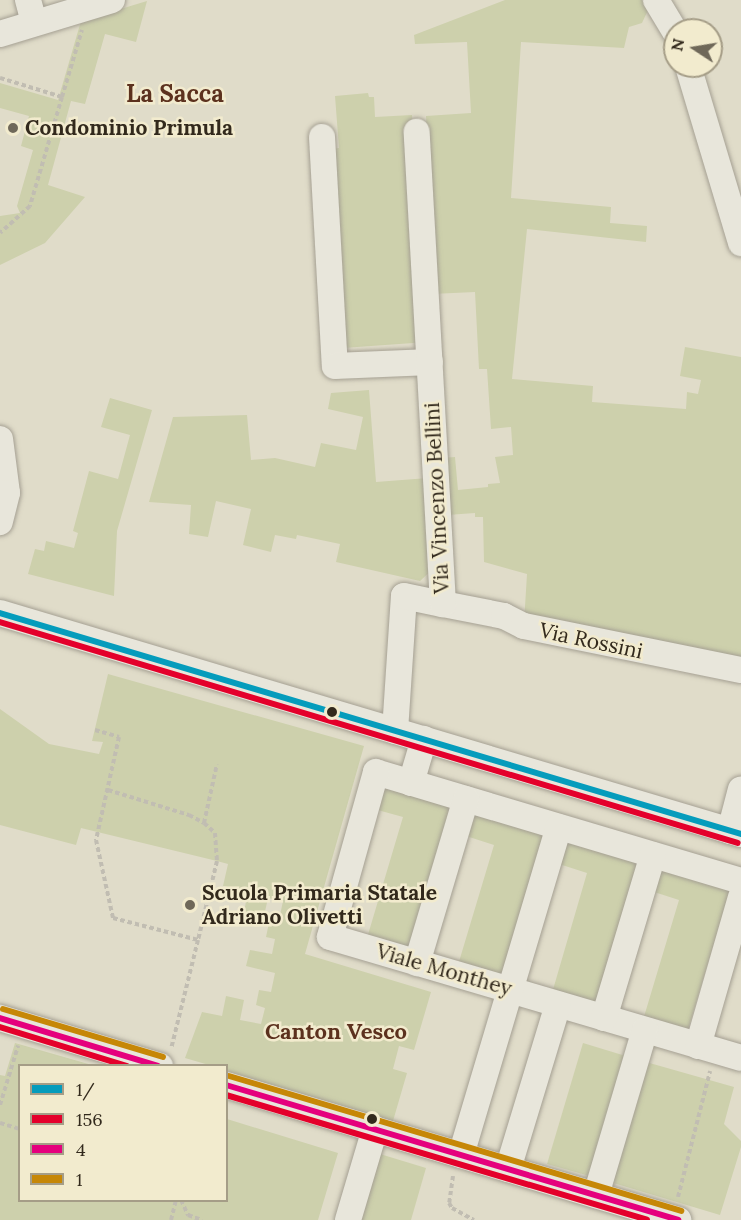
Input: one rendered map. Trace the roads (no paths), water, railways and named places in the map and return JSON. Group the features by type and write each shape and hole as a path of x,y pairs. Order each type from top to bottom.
{"street":[{"path":"656,0 667,18"},
{"path":"0,34 31,11 100,3"},
{"path":"692,78 741,243"},
{"name":"Via Vincenzo Bellini","path":"395,731 404,596 443,604 417,132"},
{"path":"322,137 335,366 430,362"},
{"path":"0,439 7,494 0,522"},
{"name":"Via Rossini","path":"443,604 504,616 524,626 741,670"},
{"path":"0,613 736,832 741,789"},
{"path":"411,783 424,739"},
{"name":"Viale Monthey","path":"741,881 376,772 330,937 741,1059"},
{"path":"417,963 466,799"},
{"path":"457,1165 559,827"},
{"path":"604,1018 653,855"},
{"path":"706,1048 741,897"},
{"path":"508,1169 558,1004"},
{"path":"0,1018 165,1059"},
{"path":"596,1195 645,1030"},
{"path":"228,1086 375,1129 457,1165 508,1169 676,1219"},
{"path":"348,1220 375,1129"}],"place":[{"name":"Condominio Primula","path":"13,128"},
{"name":"Scuola Primaria Statale Adriano Olivetti","path":"190,905"}],"district":[{"name":"La Sacca","path":"175,94"},
{"name":"Canton Vesco","path":"336,1032"}]}
